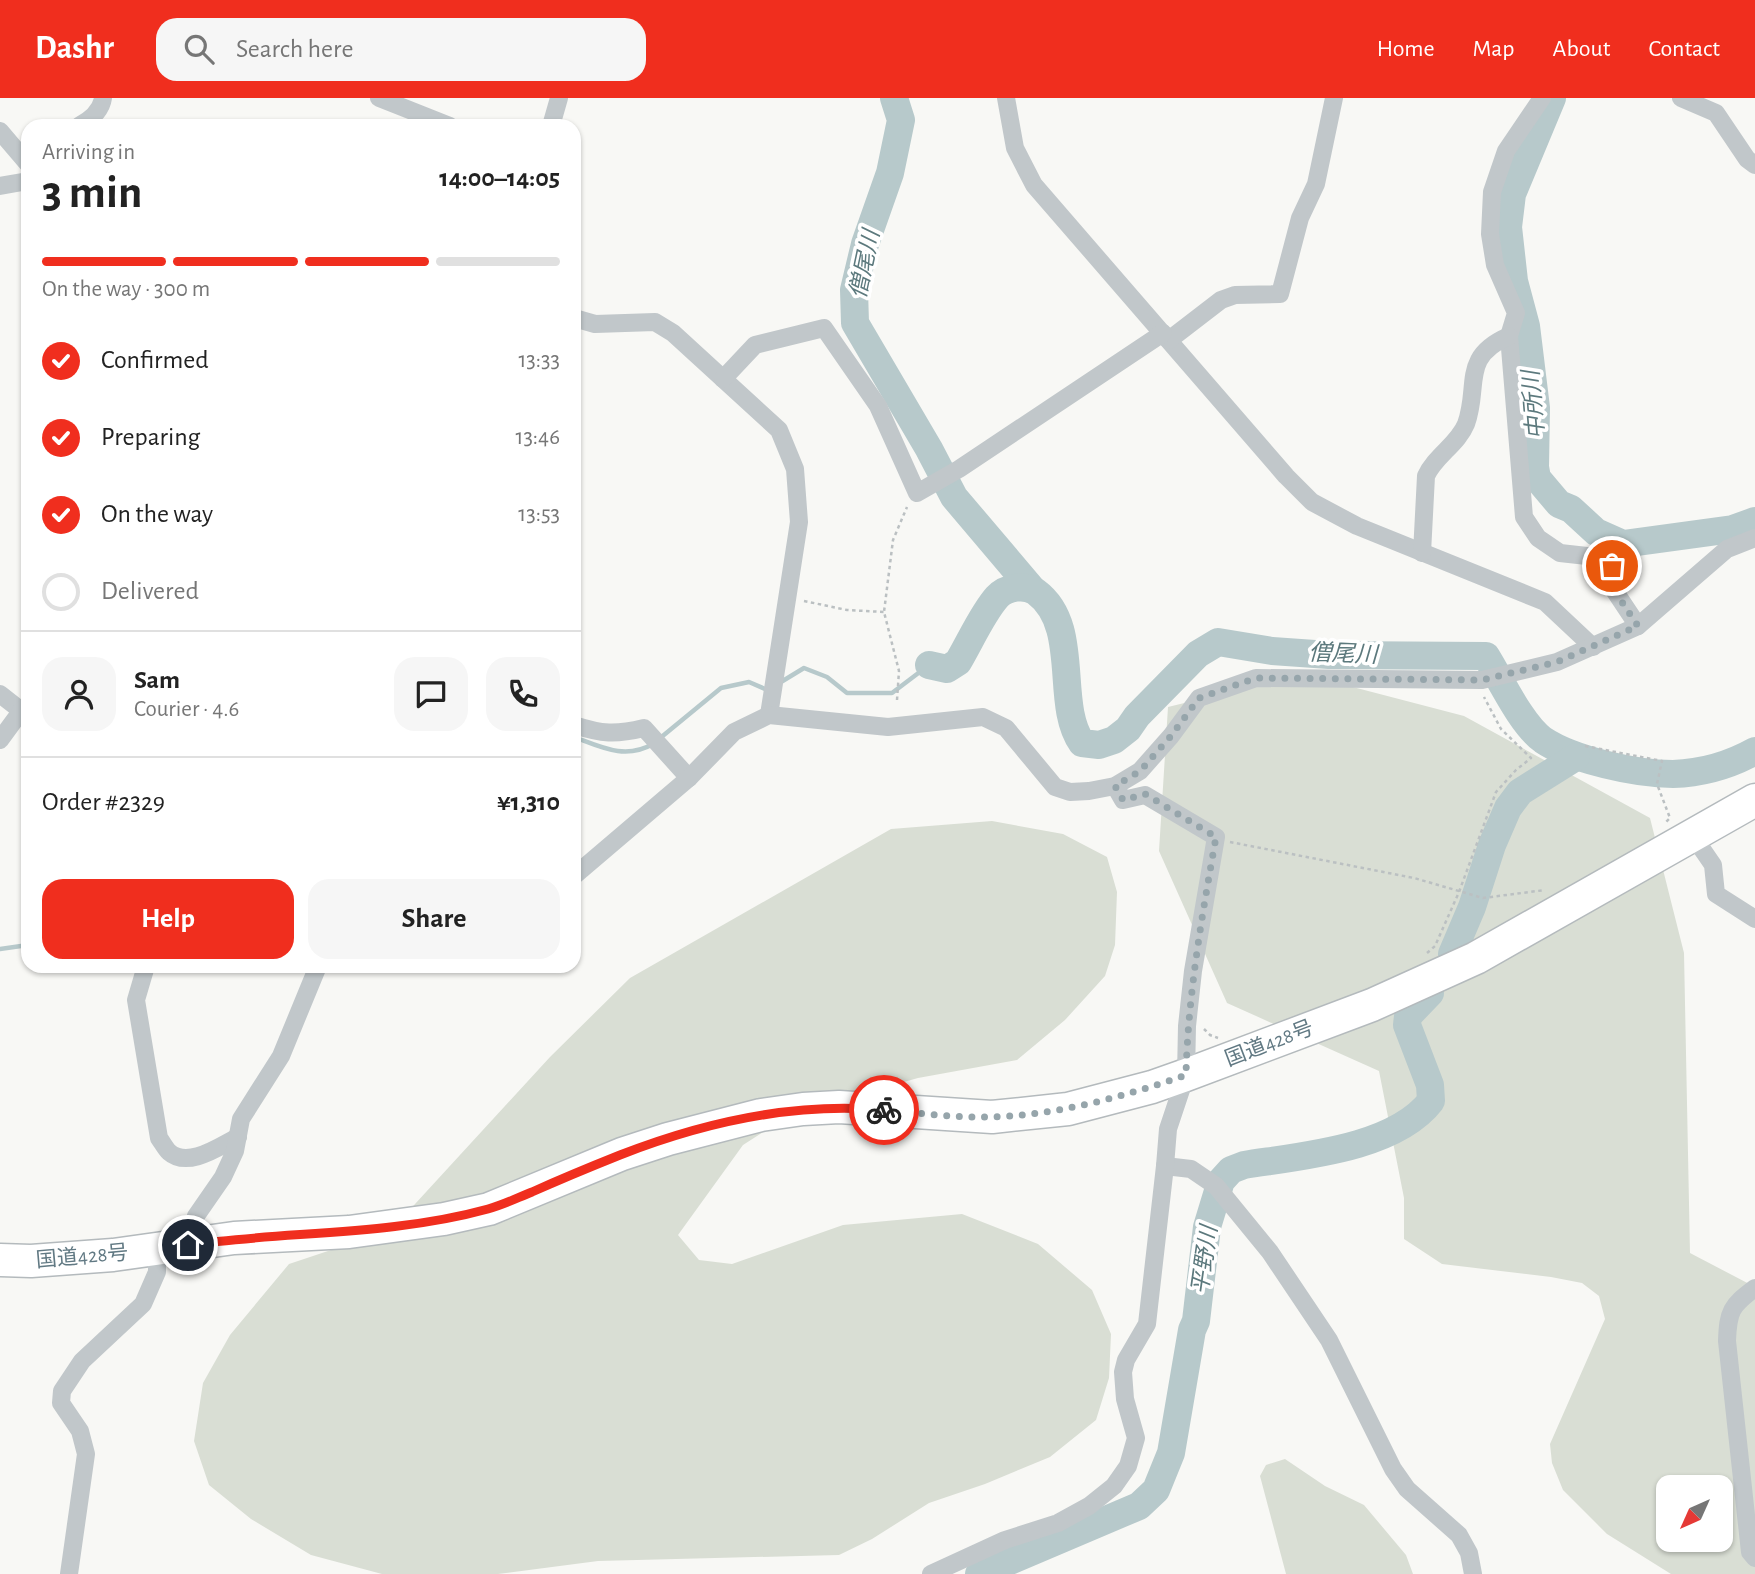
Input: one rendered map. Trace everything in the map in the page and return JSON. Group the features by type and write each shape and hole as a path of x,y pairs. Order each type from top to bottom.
{"highway":[{"name":"国道428号","path":"0,1260 70,1259 234,1238 349,1232 444,1219 489,1209 622,1154 761,1115 839,1107 992,1117 1068,1109 1099,1102 1186,1075 1372,1005 1476,958 1755,800"}],"street":[{"path":"92,119 103,98"},
{"path":"379,98 432,119"},
{"path":"553,119 559,98"},
{"path":"1006,98 1015,148 1034,185 1286,476 1312,502 1357,526 1545,602 1593,646"},
{"path":"723,379 755,345 824,328 878,406 917,493 1221,300 1235,295 1280,294 1300,218 1316,184 1334,98"},
{"path":"1542,98 1506,151 1492,192 1490,234 1496,265 1516,313 1509,336 1524,517 1538,538 1560,553 1595,557 1612,566 1614,590 1638,626"},
{"path":"1681,98 1716,113 1746,159 1755,165"},
{"path":"0,131 21,156"},
{"path":"0,186 21,182"},
{"path":"581,320 595,324 655,322 673,333 779,430 795,469 799,522 769,715"},
{"path":"1422,553 1426,476 1430,466 1458,437 1466,424 1476,366 1483,353 1495,342 1509,336"},
{"path":"581,870 689,778 734,732 769,715 888,727 984,717 1006,728 1055,787 1070,792 1115,786 1140,771 1171,736 1199,698 1256,678 1482,680 1512,675 1557,662 1638,626 1727,549 1755,538"},
{"path":"0,694 21,710"},
{"path":"0,740 21,717"},
{"path":"581,727 596,732 620,734 644,728 689,778"},
{"path":"931,1574 1004,1540 1058,1523 1089,1506 1114,1486 1128,1466 1136,1438 1125,1399 1123,1372 1126,1360 1147,1324 1168,1129 1186,1075 1193,971 1216,837 1145,794 1123,800 1115,786"},
{"path":"1693,836 1713,865 1716,894 1755,919"},
{"path":"144,973 136,1000 159,1138 169,1152 181,1158 201,1155 238,1137"},
{"path":"188,1245 196,1216 223,1177 235,1151 241,1119 281,1056 315,973"},
{"path":"1166,1166 1191,1169 1216,1186 1270,1252 1329,1340 1393,1469 1407,1489 1459,1535 1469,1553 1473,1574"},
{"path":"69,1574 86,1454 79,1431 61,1403 62,1391 82,1360 143,1304 157,1272 157,1249"},
{"path":"1755,1289 1738,1301 1728,1318 1727,1341 1749,1552 1755,1558"}],"path":[{"path":"897,700 899,671 884,612 893,540 903,513 917,493"},
{"path":"787,597 847,610 884,612"},
{"path":"1419,959 1435,946 1459,892 1496,792 1531,758 1501,729 1485,700 1482,680"},
{"path":"1585,746 1662,761 1657,784 1670,818 1660,826"},
{"path":"1216,837 1414,878 1483,898 1550,890"},
{"path":"1189,1005 1202,1027 1218,1038"}],"shaded area":[{"path":"1303,674 1464,716 1650,818 1684,953 1690,1253 1755,1287 1755,1574 1671,1574 1607,1534 1563,1490 1552,1463 1550,1444 1605,1319 1599,1296 1582,1283 1442,1264 1404,1239 1404,1198 1379,1071 1227,1003 1159,851 1168,707"},
{"path":"992,821 1063,834 1107,857 1117,892 1115,945 1105,976 1065,1020 1017,1060 918,1078 791,1114 743,1145 678,1235 699,1260 732,1264 843,1225 962,1214 1038,1244 1092,1290 1111,1334 1109,1378 1096,1420 1050,1457 985,1484 929,1503 872,1539 839,1555 598,1561 498,1574 382,1574 311,1555 251,1519 209,1485 194,1441 203,1383 230,1335 289,1264 358,1241 404,1216 550,1057 630,978 891,829"},
{"path":"1285,1459 1325,1486 1364,1505 1406,1555 1413,1574 1286,1574 1260,1476 1266,1465"}],"waterway":[{"name":"僧尾川","path":"894,98 901,120 890,173 865,244 854,290 855,323 954,497 1032,589"},
{"name":"中所川","path":"1552,98 1512,194 1508,227 1514,281 1526,326 1536,408 1537,478 1559,504 1571,509 1596,532 1623,544 1733,529 1755,521"},
{"name":"僧尾川","path":"929,665 947,669 958,662 997,597 1005,591 1021,587 1036,592 1050,607 1059,624 1069,708 1082,743 1099,745 1114,740 1128,729 1137,716 1198,654 1218,642 1272,651 1329,655 1486,656 1519,713 1543,740 1571,754 1624,769 1673,774 1694,772 1725,764 1755,751"},
{"path":"781,682 804,668 827,677 847,693 892,693 929,665"},
{"path":"659,739 721,688 749,682 765,689 770,687"},
{"path":"581,740 603,748 623,751 643,749 653,744"},
{"name":"平野川","path":"1452,954 1508,808 1520,792 1576,757"},
{"path":"0,949 21,946"},
{"name":"平野川","path":"979,1574 1139,1506 1156,1490 1171,1453 1192,1330 1196,1321 1207,1227 1221,1181 1231,1170 1244,1165 1345,1148 1394,1130 1415,1117 1431,1101 1430,1085 1407,1025 1408,1016 1430,993"}],"way so far":[{"path":"884,1110 954,1116 1030,1114 1068,1109 1109,1099 1186,1075 1187,1026 1193,971 1216,837 1145,794 1123,800 1115,786 1140,771 1171,736 1199,698 1256,678 1482,680 1512,675 1557,662 1638,626 1614,590 1612,566"}],"route":[{"path":"188,1245 234,1238 349,1232 444,1219 489,1209 622,1154 761,1115 839,1107 884,1110"}]}
